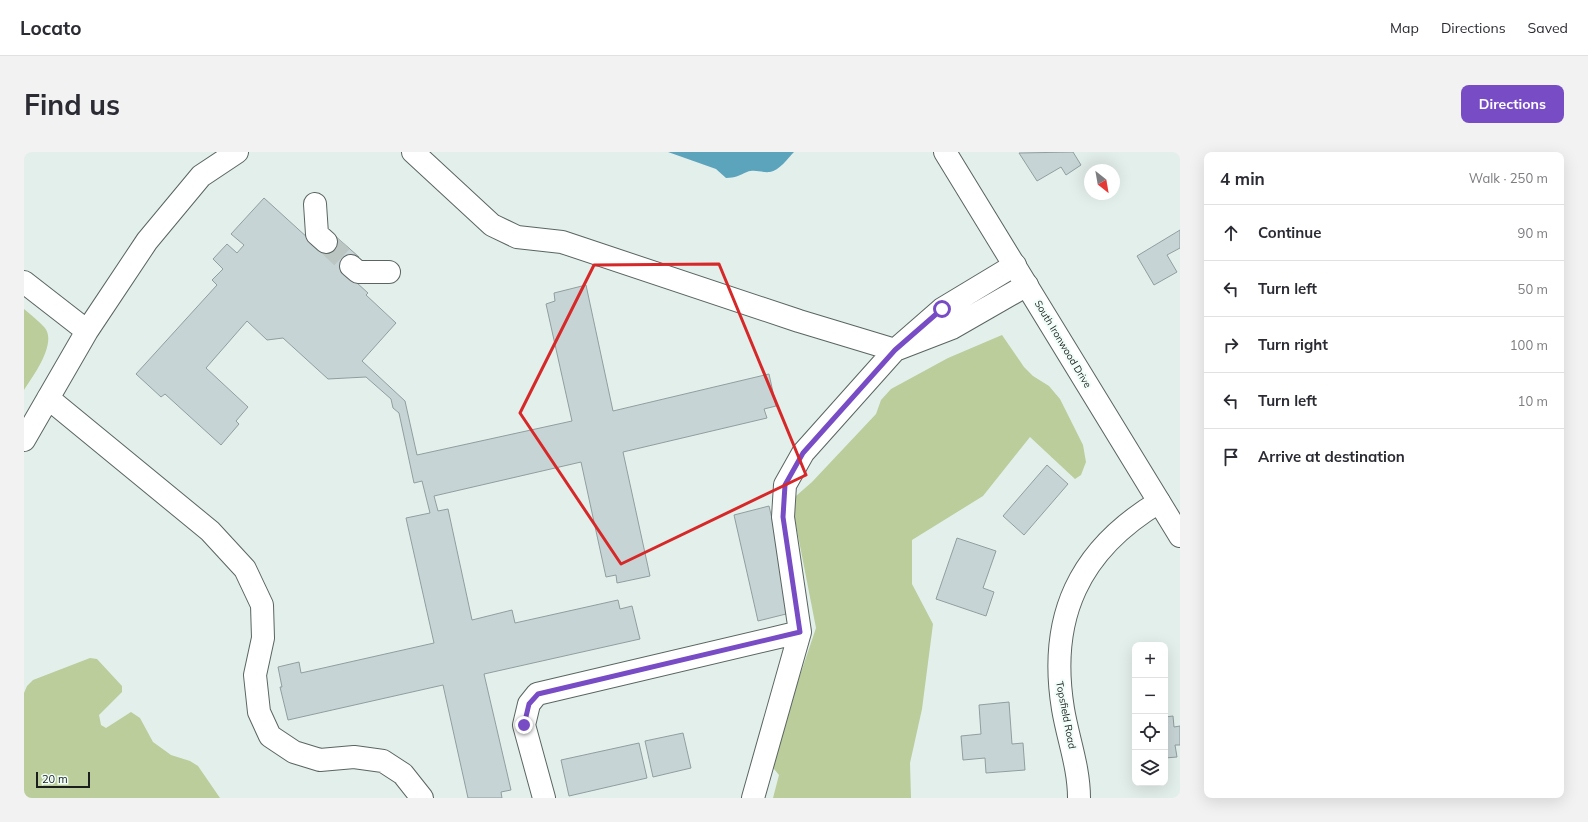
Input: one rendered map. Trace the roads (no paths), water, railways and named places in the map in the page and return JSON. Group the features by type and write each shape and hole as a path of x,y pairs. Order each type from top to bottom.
{"main road":[{"path":"24,440 87,331 152,235 201,176 237,152"},
{"path":"413,152 492,225 518,237 562,242 800,321 895,350 952,328 1027,285"},
{"name":"South Ironwood Drive","path":"945,152 1180,536"},
{"path":"315,204 317,234 326,242"},
{"path":"753,798 800,632 783,517 785,485 803,453 895,350 942,309 1015,265"},
{"path":"351,266 358,272 389,272"},
{"path":"24,282 87,331"},
{"path":"48,398 210,532 245,569 262,605 263,638 255,675 259,712 270,736 294,752 320,760 354,757 383,761 403,774 422,798"},
{"name":"Topsfield Road","path":"1079,798 1076,766 1063,711 1059,683 1059,647 1062,627 1067,609 1087,567 1096,554 1124,526 1159,502"},
{"path":"544,798 524,725 529,704 538,694 800,632"}],"water":[{"path":"668,152 794,152 780,167 773,171 750,171 735,177 726,178 716,169"}],"tunnel":[{"path":"326,242 351,266"}]}
